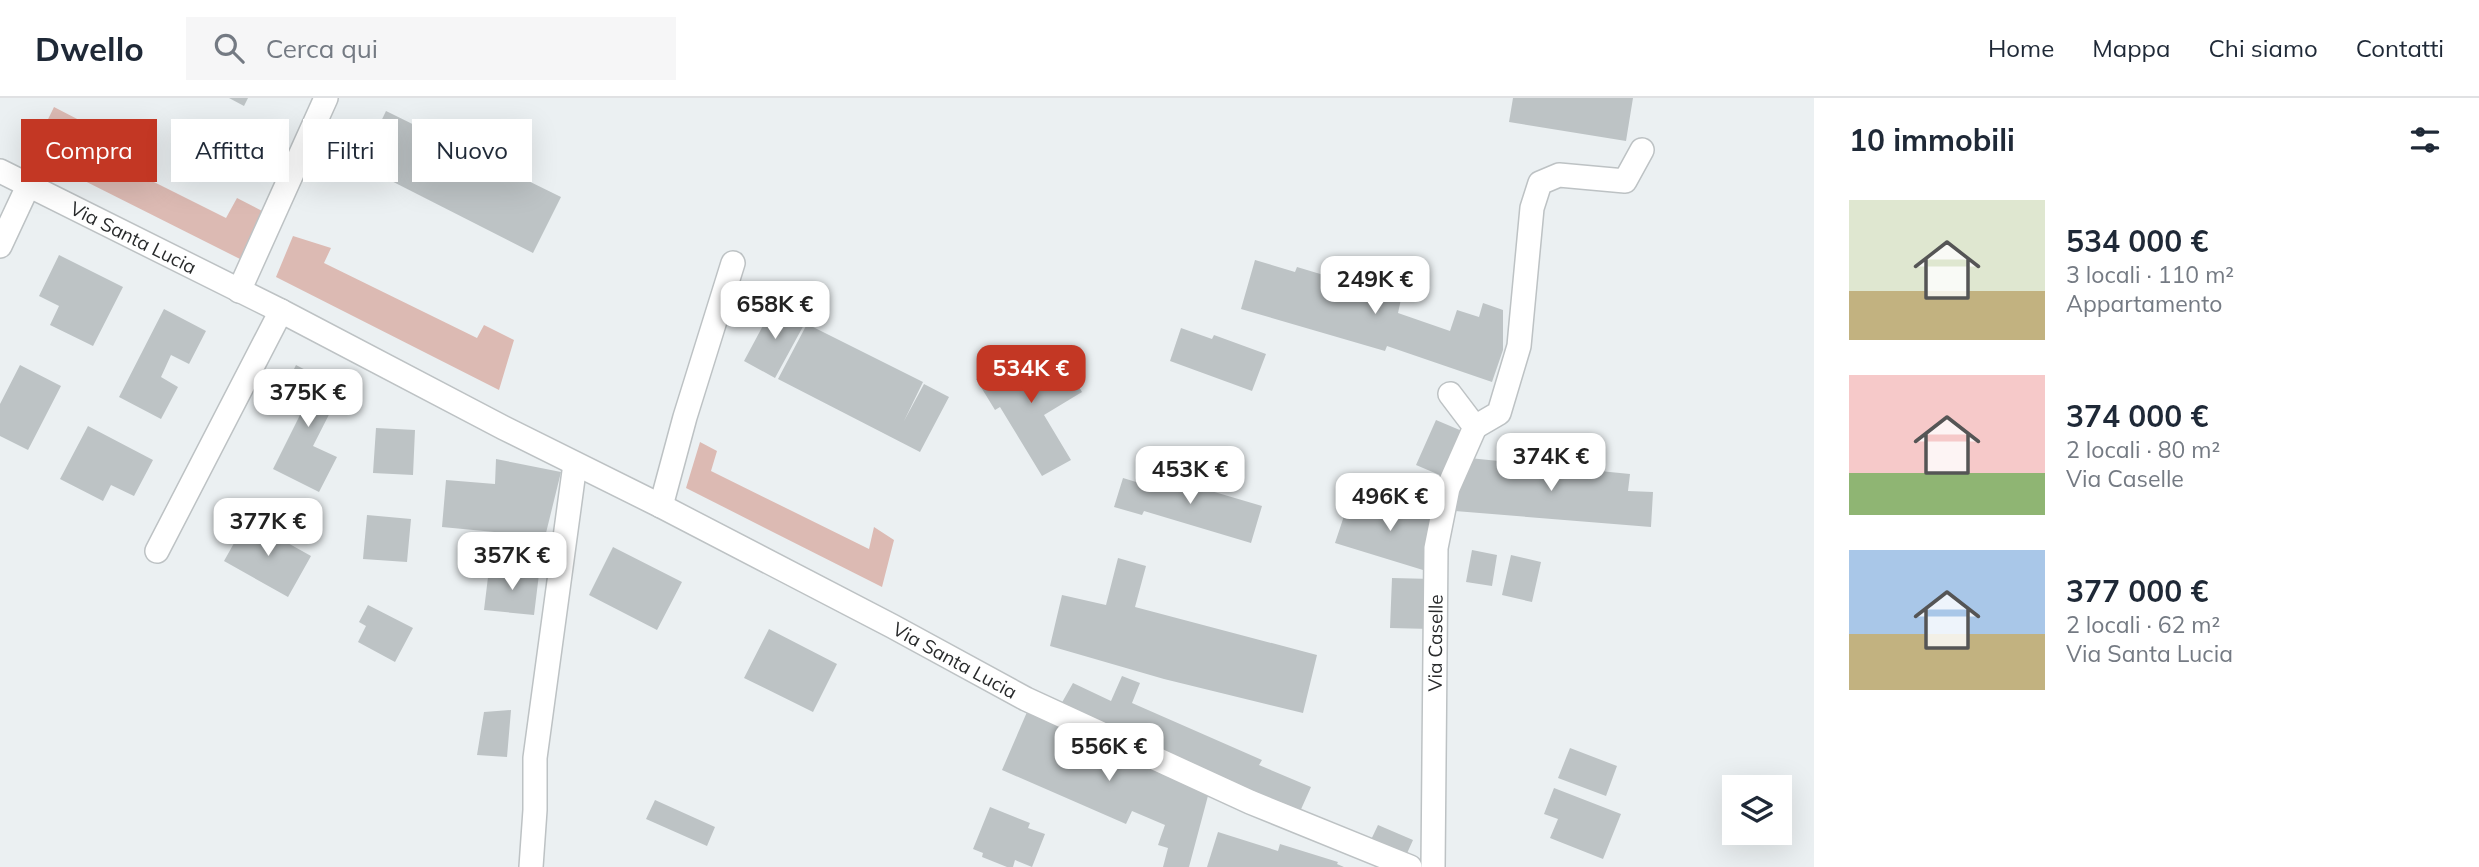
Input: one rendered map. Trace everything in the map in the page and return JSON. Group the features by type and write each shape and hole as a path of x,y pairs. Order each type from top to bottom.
{"street":[{"path":"239,291 326,98"},
{"name":"Via Caselle","path":"1433,867 1436,548 1448,488 1475,427 1499,414 1519,346 1532,208 1540,183 1559,175 1625,181 1642,150"},
{"name":"Via Santa Lucia","path":"0,171 281,311 661,506 892,625 1026,699 1250,802 1410,867"},
{"path":"0,246 28,186"},
{"path":"661,506 685,417 733,264"},
{"path":"157,551 281,311"},
{"path":"1450,394 1475,427"},
{"path":"531,867 536,810 535,758 575,464"}],"shaded area":[{"path":"54,107 77,119 48,119"},
{"path":"87,182 154,182 226,218 237,198 264,212 240,259"},
{"path":"293,236 331,248 324,263 477,338 484,325 514,340 499,390 276,277"},
{"path":"700,442 717,451 711,471 869,549 874,527 894,540 882,587 686,488"}],"building":[{"path":"229,98 248,98 244,106"},
{"path":"1513,98 1633,98 1626,141 1509,122"},
{"path":"386,111 412,124 412,182 530,182 561,197 533,253 393,182 398,182 398,119 382,119"},
{"path":"59,255 123,287 93,346 50,325 59,306 39,296"},
{"path":"1255,260 1295,272 1297,267 1347,282 1352,265 1405,281 1398,313 1450,331 1457,310 1479,317 1483,303 1503,310 1503,350 1492,382 1387,346 1385,351 1241,309"},
{"path":"774,305 806,321 775,378 744,361"},
{"path":"164,309 206,331 189,364 171,355 161,377 178,387 161,419 119,397"},
{"path":"807,324 923,382 904,421 924,384 949,397 920,452 778,379"},
{"path":"1181,328 1212,339 1214,335 1266,354 1252,391 1170,361"},
{"path":"1028,347 1047,378 1067,366 1082,392 1044,415 1071,460 1042,476 1000,407 995,410 976,379"},
{"path":"20,365 61,386 28,450 0,436 0,404"},
{"path":"296,365 342,389 313,446 337,457 319,492 273,469 302,411 279,399"},
{"path":"1436,420 1462,431 1442,476 1416,465"},
{"path":"88,426 153,460 134,496 111,485 103,501 60,479"},
{"path":"376,428 415,430 413,475 373,473"},
{"path":"1469,458 1630,474 1628,491 1653,492 1651,527 1455,511 1459,471"},
{"path":"496,459 561,472 545,537 442,527 446,480 495,484"},
{"path":"1150,473 1262,506 1251,543 1144,511 1142,515 1114,507 1123,478 1146,485"},
{"path":"1406,492 1432,501 1423,570 1335,543 1347,507 1395,523"},
{"path":"367,515 411,519 407,562 363,559"},
{"path":"247,520 271,534 274,529 289,538 286,542 311,556 288,597 224,561"},
{"path":"613,547 682,582 657,630 589,595"},
{"path":"1472,550 1497,555 1492,586 1466,582"},
{"path":"1511,555 1541,562 1532,602 1502,595"},
{"path":"1118,558 1146,566 1135,607 1317,655 1303,713 1164,679 1050,646 1062,595 1106,605"},
{"path":"489,569 539,574 534,615 484,610"},
{"path":"1392,578 1433,579 1431,629 1390,628"},
{"path":"368,605 413,628 395,662 358,642 366,626 359,622"},
{"path":"769,629 837,664 813,712 744,678"},
{"path":"1122,676 1140,683 1132,703 1262,760 1259,765 1311,787 1298,816 1060,706 1073,683 1111,701"},
{"path":"511,710 507,757 477,755 484,712"},
{"path":"1027,712 1209,792 1189,867 1163,867 1168,848 1158,845 1165,825 1132,811 1126,824 1002,770"},
{"path":"1570,748 1617,766 1606,796 1558,778"},
{"path":"1554,788 1621,814 1603,859 1550,838 1558,819 1544,814"},
{"path":"655,800 715,827 707,846 646,819"},
{"path":"990,807 1030,823 1028,828 1045,834 1032,867 1015,860 1013,867 1007,867 982,857 983,853 973,849"},
{"path":"1378,825 1413,840 1404,860 1369,844"},
{"path":"1218,832 1278,851 1280,844 1338,862 1337,864 1344,867 1207,867"}]}
